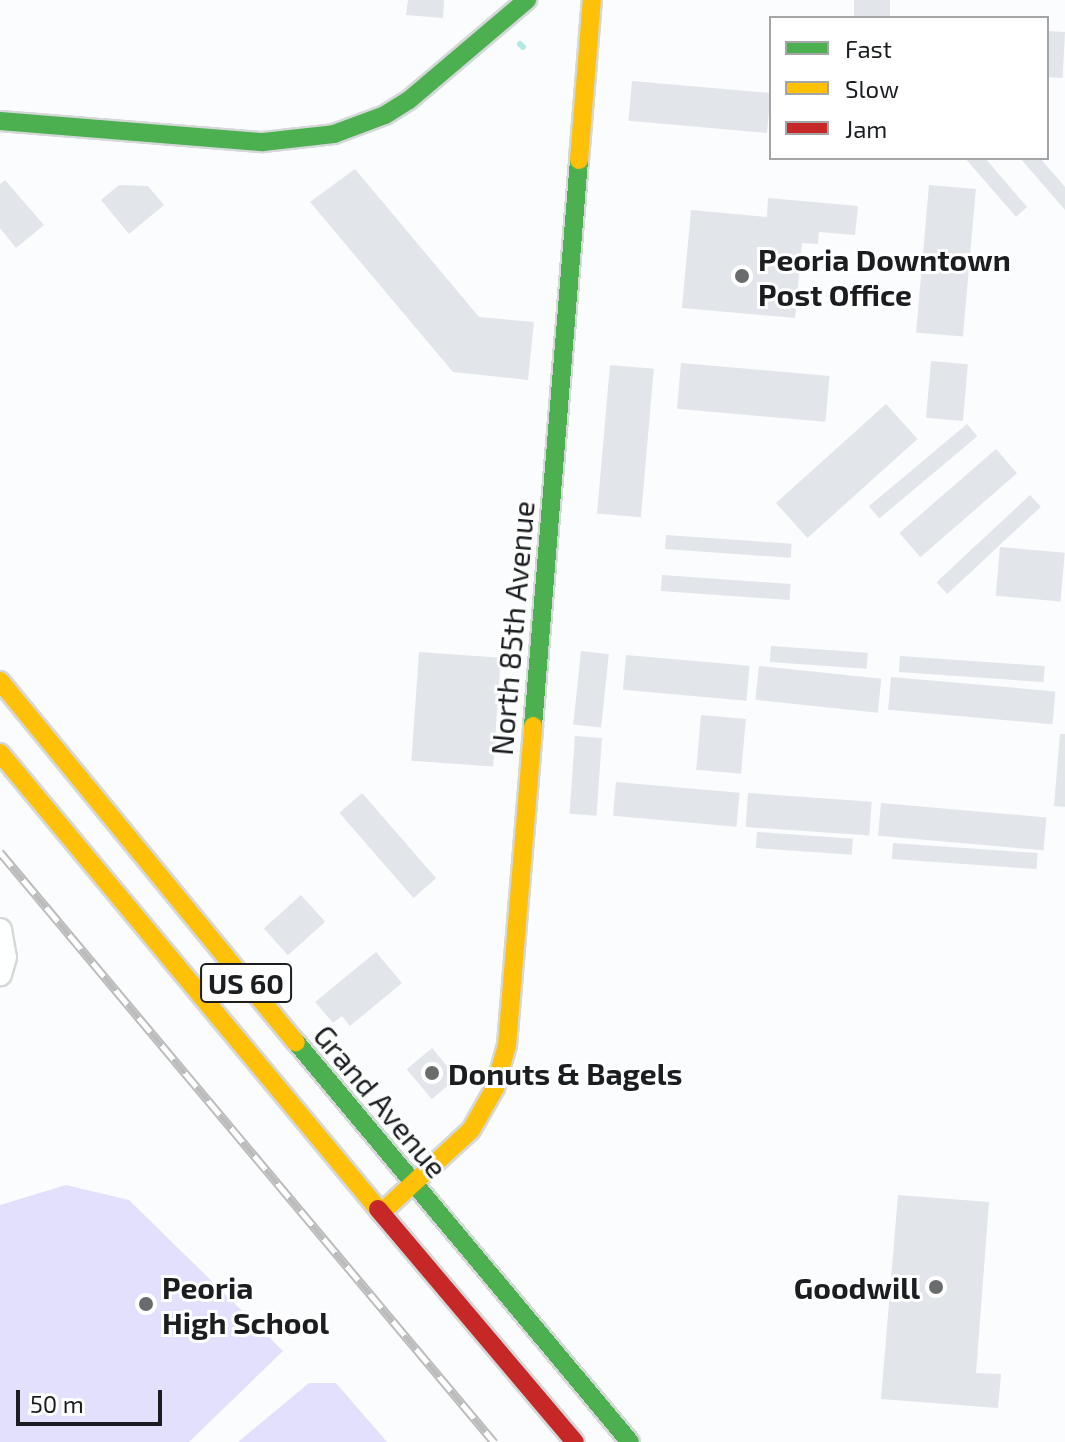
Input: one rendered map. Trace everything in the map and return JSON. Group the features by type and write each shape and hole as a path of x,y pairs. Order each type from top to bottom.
{"main road":[{"path":"0,121 263,142 334,134 385,115 409,100 527,0"},
{"name":"North 85th Avenue","path":"381,1213 471,1130 495,1088 507,1045 592,0"},
{"name":"Grand Avenue","path":"0,681 630,1442"},
{"name":"US 60","path":"0,753 575,1442"}],"street":[{"path":"0,930 5,957 0,974"}],"shaded area":[{"name":"Peoria High School","path":"66,1185 129,1200 283,1351 189,1442 0,1442 0,1205"},
{"path":"309,1383 336,1383 387,1442 238,1442"}],"building":[{"path":"408,0 444,0 443,18 406,15"},
{"path":"854,0 890,0 890,16 854,16"},
{"path":"1049,31 1065,32 1063,78 1049,77"},
{"path":"632,81 769,93 767,133 629,121"},
{"path":"967,160 987,160 1027,207 1016,217"},
{"path":"1022,160 1042,160 1065,187 1065,210"},
{"path":"355,169 479,317 534,322 528,380 453,372 310,202"},
{"path":"5,180 44,225 16,248 0,228 0,184"},
{"path":"119,185 148,186 164,205 129,234 101,200"},
{"path":"929,185 976,189 963,337 916,332"},
{"name":"Peoria Downtown Post Office","path":"768,198 858,206 855,235 819,232 818,244 802,243 795,318 682,308 691,210 767,217"},
{"path":"931,361 968,364 963,421 926,418"},
{"path":"681,363 829,376 825,422 677,409"},
{"path":"610,365 654,369 641,517 597,513"},
{"path":"886,404 917,439 807,538 776,503"},
{"path":"967,424 977,436 879,519 869,506"},
{"path":"996,449 1017,473 920,557 899,533"},
{"path":"1030,495 1041,507 947,594 936,582"},
{"path":"666,535 792,544 791,558 665,549"},
{"path":"1000,547 1065,553 1060,601 996,596"},
{"path":"662,575 791,584 790,600 661,591"},
{"path":"771,646 868,653 867,669 770,662"},
{"path":"581,651 609,654 601,728 573,725"},
{"path":"419,652 501,658 493,766 411,761"},
{"path":"626,655 750,666 746,701 623,690"},
{"path":"900,656 1045,666 1044,682 899,672"},
{"path":"759,666 881,679 878,713 755,700"},
{"path":"891,677 1055,691 1052,724 888,710"},
{"path":"701,715 746,719 741,774 696,770"},
{"path":"1060,734 1065,734 1065,807 1054,806"},
{"path":"575,736 602,738 596,816 570,814"},
{"path":"616,782 740,793 737,827 613,816"},
{"path":"362,793 436,878 413,898 339,813"},
{"path":"748,793 872,802 869,836 746,827"},
{"path":"881,803 1046,817 1043,850 878,836"},
{"path":"757,832 853,839 852,855 756,848"},
{"path":"893,843 1038,853 1037,869 892,859"},
{"path":"301,895 325,922 288,955 264,928"},
{"path":"376,952 402,983 350,1026 342,1016 333,1023 315,1002"},
{"name":"Donuts & Bagels","path":"432,1048 457,1078 432,1099 407,1069"},
{"name":"Goodwill","path":"898,1195 989,1202 976,1373 1001,1374 998,1408 881,1399"}],"waterway":[{"path":"520,44 523,47"}],"railway":[{"path":"0,852 494,1442"}],"traffic: fast":[{"path":"0,121 263,142 334,134 385,115 409,100 527,0"},
{"path":"533,726 579,160"},
{"path":"296,1042 630,1442"}],"traffic: slow":[{"path":"579,160 592,0"},
{"path":"0,681 296,1042"},
{"path":"381,1213 471,1130 495,1088 507,1045 533,726"},
{"path":"0,753 378,1209"}],"traffic: jam":[{"path":"378,1209 575,1442"}],"place":[{"name":"Peoria Downtown Post Office","path":"742,276"},
{"name":"Donuts & Bagels","path":"432,1073"},
{"name":"Goodwill","path":"936,1287"},
{"name":"Peoria High School","path":"146,1304"}]}
